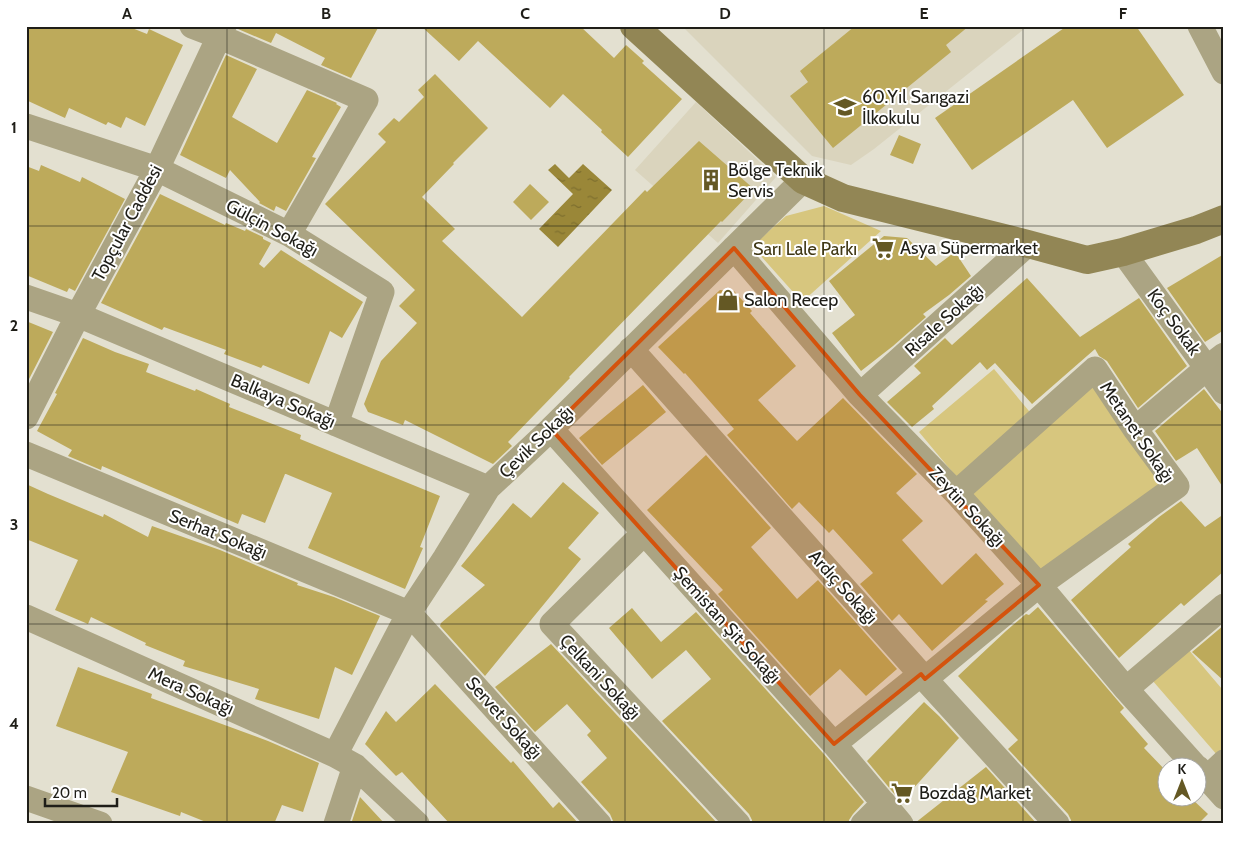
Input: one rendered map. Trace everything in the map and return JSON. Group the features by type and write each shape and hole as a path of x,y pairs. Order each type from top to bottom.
{"main road":[{"path":"634,26 803,180 843,198 1087,260 1123,252 1196,230 1224,219"}],"street":[{"path":"192,26 221,31 366,100 289,234"},
{"path":"1200,26 1224,72"},
{"name":"Topçular Caddesi","path":"26,417 78,315 157,169 221,31"},
{"name":"Gülçin Sokağı","path":"26,126 157,169 289,234 382,292 336,424"},
{"name":"Çevik Sokağı","path":"336,824 345,761 409,613 488,488 551,429 803,180"},
{"name":"Risale Sokağı","path":"860,396 1028,244"},
{"name":"Zeytin Sokağı","path":"734,248 860,396 956,493 1039,585 1126,689 1195,758"},
{"name":"Koç Sokak","path":"1123,252 1215,361 1224,392"},
{"name":"Balkaya Sokağı","path":"26,297 78,315 488,488"},
{"name":"Ardıç Sokağı","path":"631,349 1057,824"},
{"path":"1135,429 1215,361"},
{"name":"Metanet Sokağı","path":"834,744 1039,585 1176,486 1094,369 956,493"},
{"name":"Şemistan Şit Sokağı","path":"551,429 834,744 901,824"},
{"name":"Serhat Sokağı","path":"26,454 409,613"},
{"name":"Çelkani Sokağı","path":"644,533 552,624 738,824"},
{"path":"1126,689 1224,606"},
{"name":"Servet Sokağı","path":"409,613 599,824"},
{"name":"Mera Sokağı","path":"26,617 345,761 417,824"},
{"name":"Zeytin Sokağı","path":"1208,772 1224,796"},
{"path":"26,798 100,824"},
{"path":"863,824 884,803"}],"highlighted area":[{"path":"734,248 860,395 1039,585 925,679 921,674 834,744 551,429"}],"shaded area":[{"name":"60.Yıl Sarıgazi İlkokulu","path":"682,26 1028,26 874,149 851,165 812,156"},
{"path":"696,102 776,177 718,243 635,170"}],"green space":[{"name":"Sarı Lale Parkı","path":"824,206 881,231 802,302 752,246 786,216"},
{"path":"994,369 1034,417 959,480 919,432"},
{"path":"1095,381 1167,484 1042,574 968,494"},
{"path":"1188,649 1222,689 1224,688 1224,751 1218,756 1152,680"}],"water":[{"path":"555,164 569,178 583,164 612,190 558,247 539,229 573,194 548,170"}],"building":[{"path":"26,26 127,26 147,34 149,29 183,45 145,126 126,117 121,128 108,122 106,125 69,108 65,118 26,100"},
{"path":"238,26 379,26 351,78 321,65 325,58 276,33 271,43 238,29"},
{"path":"421,26 580,26 614,58 626,45 644,61 642,63 682,99 628,157 563,94 550,108 478,41 459,61"},
{"path":"855,26 969,26 946,45 951,52 833,148 790,96 808,82 800,71"},
{"path":"1067,26 1136,26 1184,95 1107,148 1073,100 972,170 935,118"},
{"path":"226,55 257,69 232,117 277,143 307,90 337,103 341,107 312,157 316,158 286,211 276,206 274,211 259,203 230,170 226,178 180,155"},
{"path":"435,74 488,128 422,197 455,229 442,241 522,317 645,190 647,192 699,141 754,189 569,377 508,442 512,446 493,464 405,420 403,425 368,412 364,404 381,361 417,323 399,306 415,290 325,204 386,142 378,134 394,118 399,122 424,97 418,90"},
{"path":"899,135 921,144 913,164 890,155"},
{"path":"41,165 80,182 82,177 125,199 75,291 69,288 67,292 26,275 26,166 39,171"},
{"path":"530,184 549,202 531,220 513,202"},
{"path":"160,194 225,225 226,223 245,231 246,229 263,237 263,239 271,243 259,264 264,268 281,250 363,302 342,338 330,331 309,384 263,365 261,368 224,354 226,350 164,327 162,330 101,303"},
{"path":"884,236 907,238 936,266 955,252 971,276 923,314 926,317 861,371 832,333 855,315 829,281"},
{"path":"1224,254 1224,330 1205,342 1167,288"},
{"path":"1027,278 1080,337 1139,298 1187,366 1138,408 1107,361 1099,356 1095,349 1032,404 995,363 987,370 980,362 932,406 934,409 912,427 887,402 921,373 914,366 945,338 952,345"},
{"path":"720,290 734,291 752,311 750,313 796,366 758,400 797,441 843,398 917,474 896,493 923,521 902,540 942,585 976,553 1004,584 985,600 988,601 932,651 899,614 892,621 860,584 873,573 833,529 829,533 799,502 792,509 727,435 734,429 685,373 658,347"},
{"path":"26,321 53,332 28,381 26,381"},
{"path":"83,338 149,364 146,372 195,391 196,389 230,404 229,407 301,435 300,439 440,496 420,547 423,548 405,589 308,548 332,493 286,474 265,523 242,514 238,524 102,466 101,470 68,456 72,450 37,431 57,394 55,393"},
{"path":"643,385 666,412 602,465 579,438"},
{"path":"1204,389 1224,415 1224,489 1197,448 1176,461 1155,431"},
{"path":"706,455 771,528 751,547 797,599 818,580 897,669 866,696 840,669 810,696 718,594 723,590 647,510"},
{"path":"563,482 599,513 568,548 581,559 485,676 440,626 441,623 485,585 461,566 513,503 531,518"},
{"path":"26,484 103,517 104,514 148,537 152,526 220,550 298,583 297,585 334,597 380,616 352,675 335,667 319,719 255,699 259,689 183,666 185,661 145,645 146,643 91,617 88,624 55,610 78,560 26,539"},
{"path":"1181,501 1205,527 1224,514 1224,571 1184,606 1181,603 1119,658 1071,600 1131,547 1128,544"},
{"path":"1038,607 1124,708 1120,712 1148,744 1144,748 1158,763 1158,808 1202,808 1208,814 1198,824 1071,824 1068,814 1008,749 1018,740 958,676 1006,631 1026,614 1029,615"},
{"path":"632,608 661,642 696,612 823,753 864,802 853,814 849,824 752,824 749,814 662,721 711,679 686,650 652,679 609,628"},
{"path":"1224,625 1224,681 1192,652"},
{"path":"551,644 718,824 613,824 610,814 581,782 607,758 587,735 591,731 567,704 535,732 495,687"},
{"path":"78,667 152,694 151,698 268,741 319,763 303,812 282,805 274,824 211,824 181,812 180,816 111,792 128,752 56,726"},
{"path":"435,684 511,763 513,761 553,808 559,802 579,824 450,824 402,772 396,776 365,744 386,711 396,722"},
{"path":"924,702 959,738 901,802 867,761"},
{"path":"986,767 1037,824 915,824 915,823"},
{"path":"360,797 385,824 351,824"}],"place":[{"name":"60.Yıl Sarıgazi İlkokulu","path":"845,107"},
{"name":"Bölge Teknik Servis","path":"711,180"},
{"name":"Asya Süpermarket","path":"883,248"},
{"name":"Salon Recep","path":"728,300"},
{"name":"Bozdağ Market","path":"902,793"}]}
